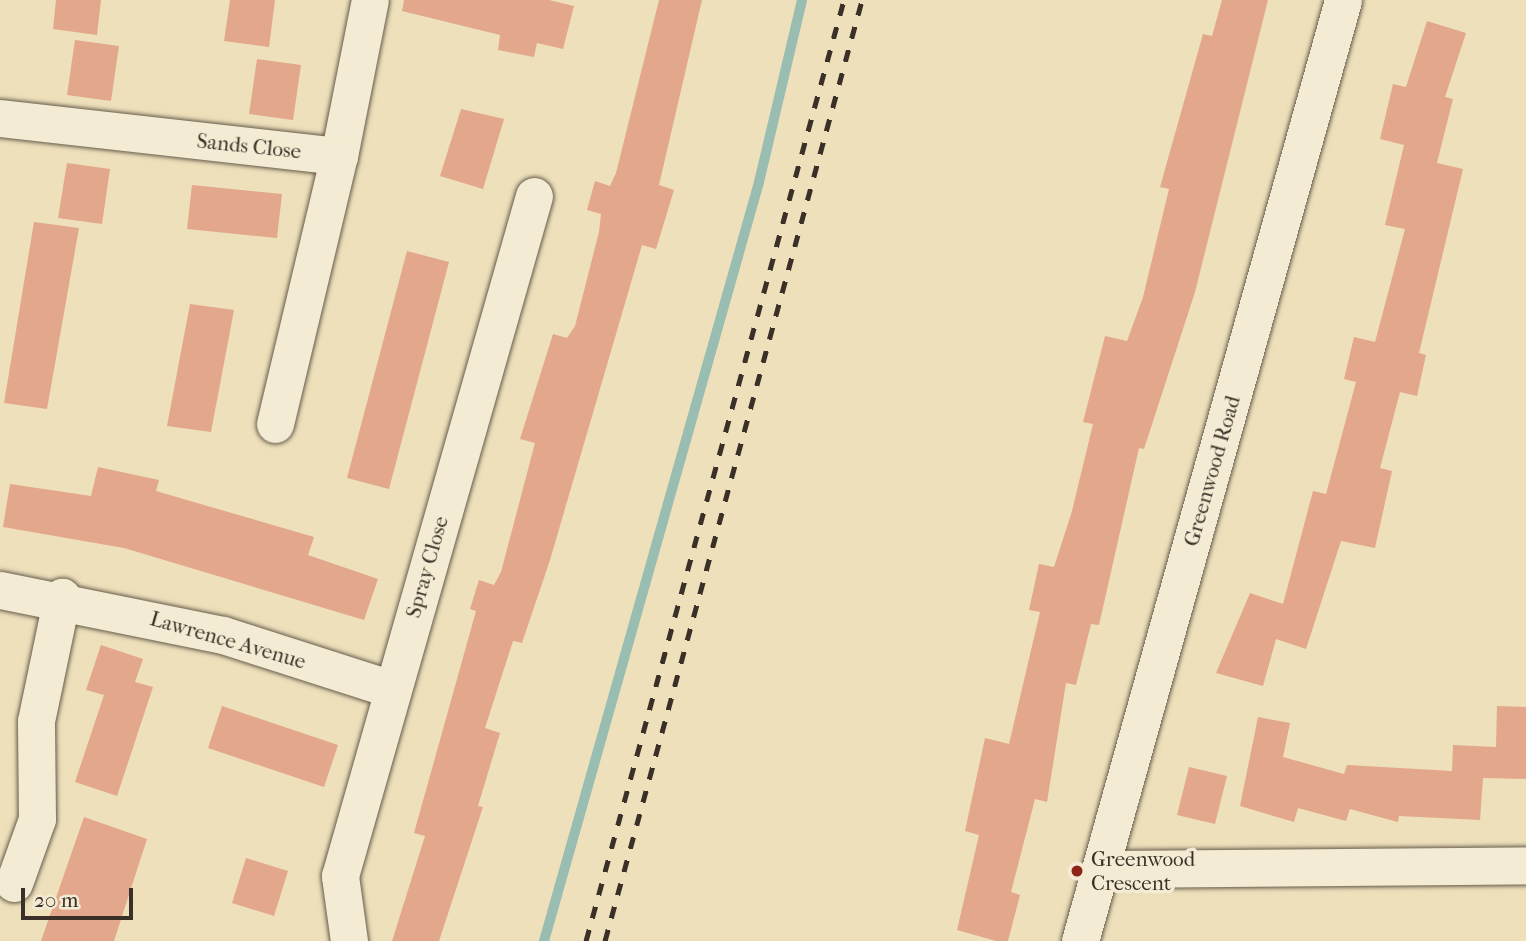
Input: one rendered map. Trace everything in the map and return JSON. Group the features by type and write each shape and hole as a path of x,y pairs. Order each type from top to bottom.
{"street":[{"path":"275,424 339,156 370,0"},
{"name":"Greenwood Road","path":"1080,941 1343,0"},
{"name":"Sands Close","path":"0,118 339,156"},
{"name":"Spray Close","path":"349,941 340,876 391,689 534,196"},
{"name":"Lawrence Avenue","path":"0,590 62,597 223,635 391,689"},
{"path":"14,883 37,819 36,722 62,597"},
{"path":"1101,869 1526,865"}],"building":[{"path":"56,0 101,0 97,35 53,29"},
{"path":"230,0 275,0 269,47 224,41"},
{"path":"404,0 549,0 574,6 563,49 537,43 534,57 498,50 500,35 402,11"},
{"path":"659,0 702,0 659,185 674,190 656,249 642,245 550,560 522,643 513,641 485,728 500,733 478,806 483,807 439,941 392,941 425,836 414,833 476,611 470,609 479,580 494,585 501,572 535,443 520,439 553,334 567,338 575,326 599,232 601,214 587,210 595,181 610,186 616,173"},
{"path":"1222,0 1268,0 1195,292 1144,449 1139,448 1099,625 1091,624 1076,685 1066,683 1047,802 1035,799 1011,892 1020,895 1008,941 996,941 957,930 979,835 965,831 985,738 1009,744 1040,612 1029,610 1039,564 1054,567 1072,511 1093,424 1083,422 1105,336 1127,341 1143,297 1169,189 1160,187 1203,34 1212,36"},
{"path":"1427,21 1466,33 1445,97 1453,99 1437,163 1463,169 1419,353 1426,355 1417,396 1400,392 1380,468 1392,471 1375,548 1341,541 1306,649 1276,639 1263,686 1216,673 1250,593 1283,604 1313,491 1326,494 1356,382 1344,379 1354,337 1375,342 1405,229 1385,225 1404,145 1380,139 1393,84 1406,87"},
{"path":"75,40 119,46 111,101 67,95"},
{"path":"257,59 301,65 293,120 249,114"},
{"path":"461,109 504,119 483,189 440,176"},
{"path":"67,163 110,169 102,224 58,218"},
{"path":"192,185 282,194 277,238 187,229"},
{"path":"34,222 79,228 47,409 4,403"},
{"path":"407,251 449,262 389,489 347,478"},
{"path":"190,304 234,310 211,432 167,426"},
{"path":"98,467 159,480 156,491 314,537 308,555 378,579 364,620 124,548 3,527 10,484 91,496"},
{"path":"101,645 143,659 135,682 153,687 117,796 75,782 104,695 86,690"},
{"path":"222,706 338,745 324,787 208,748"},
{"path":"1497,706 1526,707 1526,779 1483,778 1480,820 1399,816 1398,822 1350,809 1346,821 1298,808 1294,822 1240,806 1258,717 1290,723 1283,757 1344,774 1347,765 1452,771 1453,745 1496,747"},
{"path":"1189,767 1227,776 1215,824 1177,815"},
{"path":"84,817 147,839 114,941 41,941"},
{"path":"246,858 288,871 274,916 232,903"}],"waterway":[{"path":"544,941 759,182 802,0"}],"railway":[{"path":"586,941 844,0"},
{"path":"605,941 862,0"}],"place":[{"name":"Greenwood Crescent","path":"1077,871"}]}
